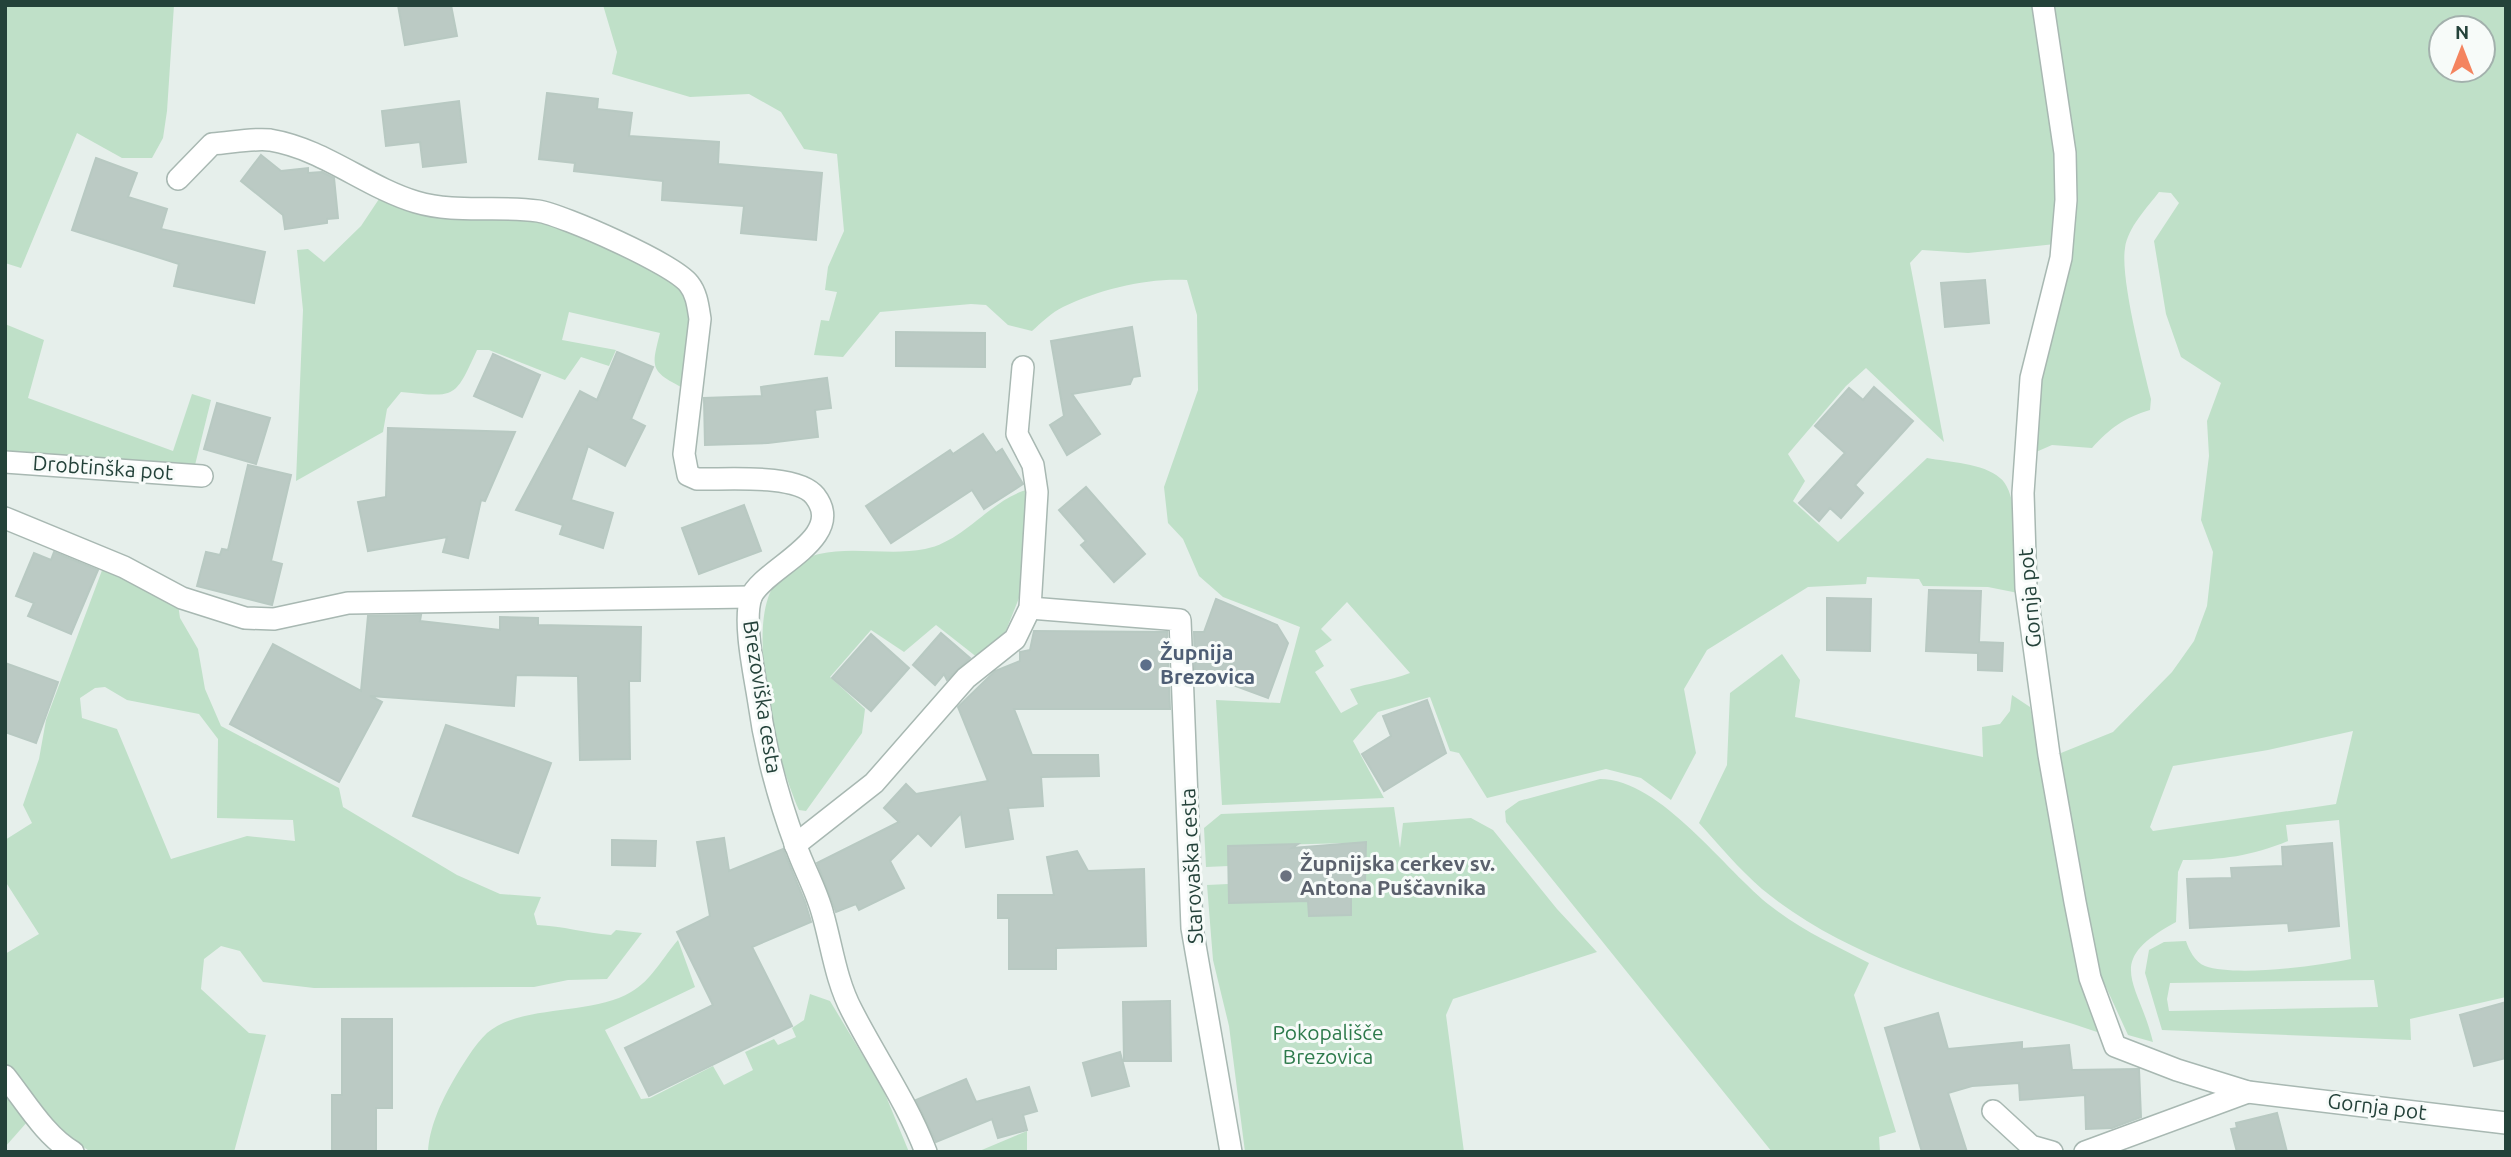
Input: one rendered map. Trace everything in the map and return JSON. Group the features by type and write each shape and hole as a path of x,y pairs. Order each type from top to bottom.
{"street":[{"name":"Gornja pot","path":"2043,5 2066,153 2066,200 2061,258 2031,378 2024,451 2026,575 2049,755 2074,902 2090,978 2115,1046 2177,1070 2248,1091 2506,1123"},
{"name":"Brezoviška cesta","path":"178,178 212,144 268,140 312,152 413,201 433,206 539,211 657,259 675,270 690,285 697,299 700,319 684,454 684,466 688,475 697,479 779,481 802,486 815,495 820,508 815,536 804,551 764,577 751,597 750,630 762,722 771,771 795,845 823,913 832,957 851,1009 899,1093 926,1152"},
{"path":"795,845 874,783 966,678 1015,639 1030,608 1037,492 1033,466 1017,434 1023,367"},
{"name":"Drobtinška pot","path":"5,462 202,476"},
{"path":"5,518 124,567 182,598 245,618 274,619 348,603 751,597"},
{"name":"Starovaška cesta","path":"1030,608 1180,620 1192,928 1231,1152"},
{"path":"5,1076 63,1147 73,1152"},
{"name":"Gornja pot","path":"2085,1152 2248,1091"},
{"path":"1993,1111 2031,1146 2052,1152"}],"green space":[{"path":"5,5 174,5 167,111 163,138 152,158 122,158 77,133 21,268 5,263"},
{"path":"603,5 2035,5 2056,142 2055,244 1968,253 1922,250 1910,263 1944,442 1866,368 1846,386 1788,454 1805,481 1793,501 1838,542 1927,458 1965,464 1993,473 2007,486 2011,499 2016,531 2018,593 1988,587 1923,586 1919,579 1867,577 1866,584 1808,587 1707,650 1684,689 1696,753 1671,800 1641,778 1606,769 1487,798 1459,753 1450,751 1430,697 1378,712 1353,741 1384,798 1222,805 1216,700 1280,703 1300,627 1223,597 1199,576 1183,539 1168,523 1164,487 1198,390 1197,315 1187,280 1140,283 1093,295 1059,309 1032,331 1008,325 986,305 880,312 843,357 814,355 821,320 829,321 837,292 825,290 828,267 844,231 837,154 804,149 781,112 749,94 690,97 612,74 617,52","holes":["1347,602 1410,673 1350,689 1358,704 1341,713 1315,672 1324,666 1315,651 1332,640 1321,629"]},
{"path":"2051,5 2506,5 2506,997 2410,1019 2411,1040 2162,1030 2145,973 2149,950 2164,942 2186,941 2198,962 2205,966 2236,971 2318,965 2351,959 2339,820 2286,825 2288,841 2275,846 2236,856 2183,860 2178,872 2176,922 2153,936 2139,949 2132,961 2134,987 2153,1042 2128,1035 2090,952 2056,755 2113,732 2172,672 2194,641 2207,606 2213,552 2201,520 2209,456 2207,421 2221,383 2181,357 2166,314 2154,241 2179,203 2171,193 2159,192 2139,218 2125,248 2126,280 2151,399 2150,410 2118,424 2092,448 2052,445 2029,455 2036,378 2064,268","holes":["2353,731 2336,804 2153,831 2150,827 2173,766 2268,750","2374,980 2378,1007 2169,1011 2167,999 2170,983"]},
{"path":"381,196 428,217 500,217 557,225 619,254 653,265 684,294 690,309 690,352 683,388 664,377 656,367 655,354 660,333 569,312 562,340 616,350 609,366 581,357 565,380 489,350 477,350 463,378 451,392 433,395 401,392 387,409 383,432 296,481 303,310 297,250 308,249 324,262 361,226"},
{"path":"5,324 44,340 28,398 173,451 192,394 211,400 195,465 5,454"},
{"path":"1030,489 1023,588 1003,638 978,658 936,625 904,652 871,630 830,677 865,709 862,733 806,811 799,810 782,764 765,674 764,619 768,598 776,584 796,565 819,554 845,551 912,551 940,544 953,538 1003,501"},
{"path":"104,565 178,604 180,618 198,649 205,689 221,726 339,788 343,807 457,875 500,894 541,897 534,914 537,925 611,935 616,930 642,933 607,979 568,980 534,987 314,988 263,982 240,951 221,946 204,959 201,989 249,1033 266,1035 234,1152 91,1152 66,1136 5,1066 5,954 39,934 5,881 5,840 32,823 23,805 39,759 46,720","holes":["105,687 127,700 199,714 218,739 217,818 293,820 295,841 247,836 171,859 117,729 82,718 80,698 95,688"]},
{"path":"1782,654 1800,680 1795,717 1983,757 1982,727 2000,724 2010,711 2012,695 2030,707 2086,1002 2100,1033 1924,976 1839,939 1799,916 1762,889 1699,823 1727,765 1730,693"},
{"path":"1600,779 1623,783 1646,794 1669,810 1772,907 1807,930 1869,963 1854,995 1896,1132 1879,1137 1880,1152 1772,1152 1506,822 1505,811 1519,801"},
{"name":"Pokopališče Brezovica","path":"1394,807 1400,848 1403,823 1471,818 1493,830 1557,909 1597,952 1453,999 1446,1015 1464,1152 1245,1152 1229,1026 1213,960 1207,885 1228,884 1229,903 1308,901 1309,916 1351,915 1351,894 1365,884 1366,854 1350,843 1229,846 1229,866 1206,867 1204,828 1221,814"},
{"path":"678,940 695,987 605,1030 641,1099 650,1098 713,1066 724,1085 753,1070 745,1052 774,1039 778,1045 796,1037 792,1028 804,1020 810,994 830,1001 883,1089 909,1152 428,1152 433,1125 444,1098 468,1056 487,1033 518,1018 596,1004 631,992 651,975"},
{"path":"5,1090 28,1121 5,1147"},
{"path":"1027,1131 1027,1152 977,1152"}],"building":[{"path":"398,5 451,5 457,36 405,45"},
{"path":"547,93 598,99 597,109 632,113 629,136 719,142 718,164 822,173 816,240 741,233 744,206 662,200 663,181 574,171 575,163 539,159"},
{"path":"459,101 466,162 423,167 420,142 386,146 382,111"},
{"path":"261,155 281,171 308,168 308,173 322,172 334,178 338,218 327,219 327,223 285,229 283,215 241,181"},
{"path":"96,158 137,173 128,197 167,209 161,229 265,252 254,303 174,286 179,264 72,230"},
{"path":"1985,280 1989,323 1945,327 1941,283"},
{"path":"1132,327 1140,376 1133,377 1130,384 1072,394 1100,434 1067,455 1050,425 1064,416 1051,341"},
{"path":"896,332 985,333 985,367 896,366"},
{"path":"617,352 653,367 631,419 645,426 625,466 588,446 571,500 613,513 603,548 560,534 563,525 516,510 580,391 597,400"},
{"path":"493,354 540,375 522,417 474,396"},
{"path":"827,378 831,408 815,410 818,437 768,443 705,445 704,398 762,396 761,387"},
{"path":"1874,387 1913,421 1855,485 1863,493 1841,518 1830,508 1819,521 1799,503 1845,453 1815,426 1849,388 1863,400"},
{"path":"217,403 270,418 256,464 204,449"},
{"path":"388,428 515,432 485,501 481,500 468,558 443,552 447,537 368,551 358,502 386,497"},
{"path":"983,434 996,453 1002,449 1023,484 984,509 972,490 891,543 866,506 950,450 953,454"},
{"path":"248,465 291,475 271,561 282,564 272,605 197,586 206,552 220,555 222,549 228,550"},
{"path":"1086,487 1145,554 1114,582 1081,545 1086,541 1059,510"},
{"path":"744,505 761,551 699,574 682,528"},
{"path":"54,552 98,570 71,634 28,616 34,603 16,596 34,553 51,560"},
{"path":"1929,590 1981,591 1979,642 2003,643 2002,671 1978,670 1978,653 1926,651"},
{"path":"1827,598 1871,599 1870,651 1827,650"},
{"path":"1216,599 1277,625 1288,643 1268,698 1195,671 1194,632 1204,632"},
{"path":"421,615 420,621 500,630 500,617 538,618 538,625 641,627 640,681 629,681 630,759 580,760 578,676 516,675 514,706 370,696 382,702 339,782 230,724 273,644 361,691 368,616"},
{"path":"1034,631 1167,632 1170,709 1014,709 1032,755 1098,755 1099,776 1041,777 1043,806 1008,808 1013,839 966,847 961,813 931,846 918,833 890,861 904,888 859,910 856,904 836,912 817,863 899,822 884,808 906,784 916,794 988,781 958,707 995,671 1020,661 1020,652 1030,650"},
{"path":"941,633 970,658 947,680 944,674 935,685 913,665"},
{"path":"871,634 909,668 871,711 832,678"},
{"path":"5,663 58,682 36,743 5,732"},
{"path":"1427,700 1446,753 1384,791 1362,754 1391,736 1383,716"},
{"path":"446,725 551,763 518,853 413,816"},
{"path":"724,838 729,871 783,849 805,902 811,922 752,947 792,1026 649,1096 625,1048 713,1005 677,932 710,916 697,842"},
{"path":"612,840 656,841 655,866 612,865"},
{"name":"Župnijska cerkev sv. Antona Puščavnika","path":"1366,842 1365,884 1351,894 1351,915 1309,916 1308,901 1229,903 1228,846 1298,844 1292,848"},
{"path":"2332,843 2339,926 2289,931 2288,923 2190,928 2187,879 2232,878 2231,868 2283,866 2282,847"},
{"path":"1077,851 1088,871 1144,869 1146,946 1056,948 1056,969 1009,969 1009,918 998,918 998,895 1054,895 1047,857"},
{"path":"1170,1001 1171,1061 1124,1061 1123,1002"},
{"path":"2506,1002 2506,1058 2474,1066 2460,1015"},
{"path":"1938,1013 1948,1049 2022,1042 2022,1049 2069,1045 2072,1070 2139,1069 2141,1117 2112,1128 2086,1129 2085,1095 2020,1100 2019,1083 1972,1086 1948,1093 1967,1152 1922,1152 1885,1028"},
{"path":"342,1019 392,1019 392,1108 376,1108 376,1152 332,1152 332,1095 342,1095"},
{"path":"1120,1052 1129,1086 1092,1096 1083,1063"},
{"path":"966,1079 976,1102 1029,1087 1037,1111 1023,1115 1027,1130 998,1138 992,1119 936,1142 916,1100"},
{"path":"2277,1113 2287,1152 2237,1152 2231,1129 2237,1128 2236,1123"}],"place":[{"name":"Župnija Brezovica","path":"1146,665"},
{"name":"Župnijska cerkev sv. Antona Puščavnika","path":"1286,876"}]}
